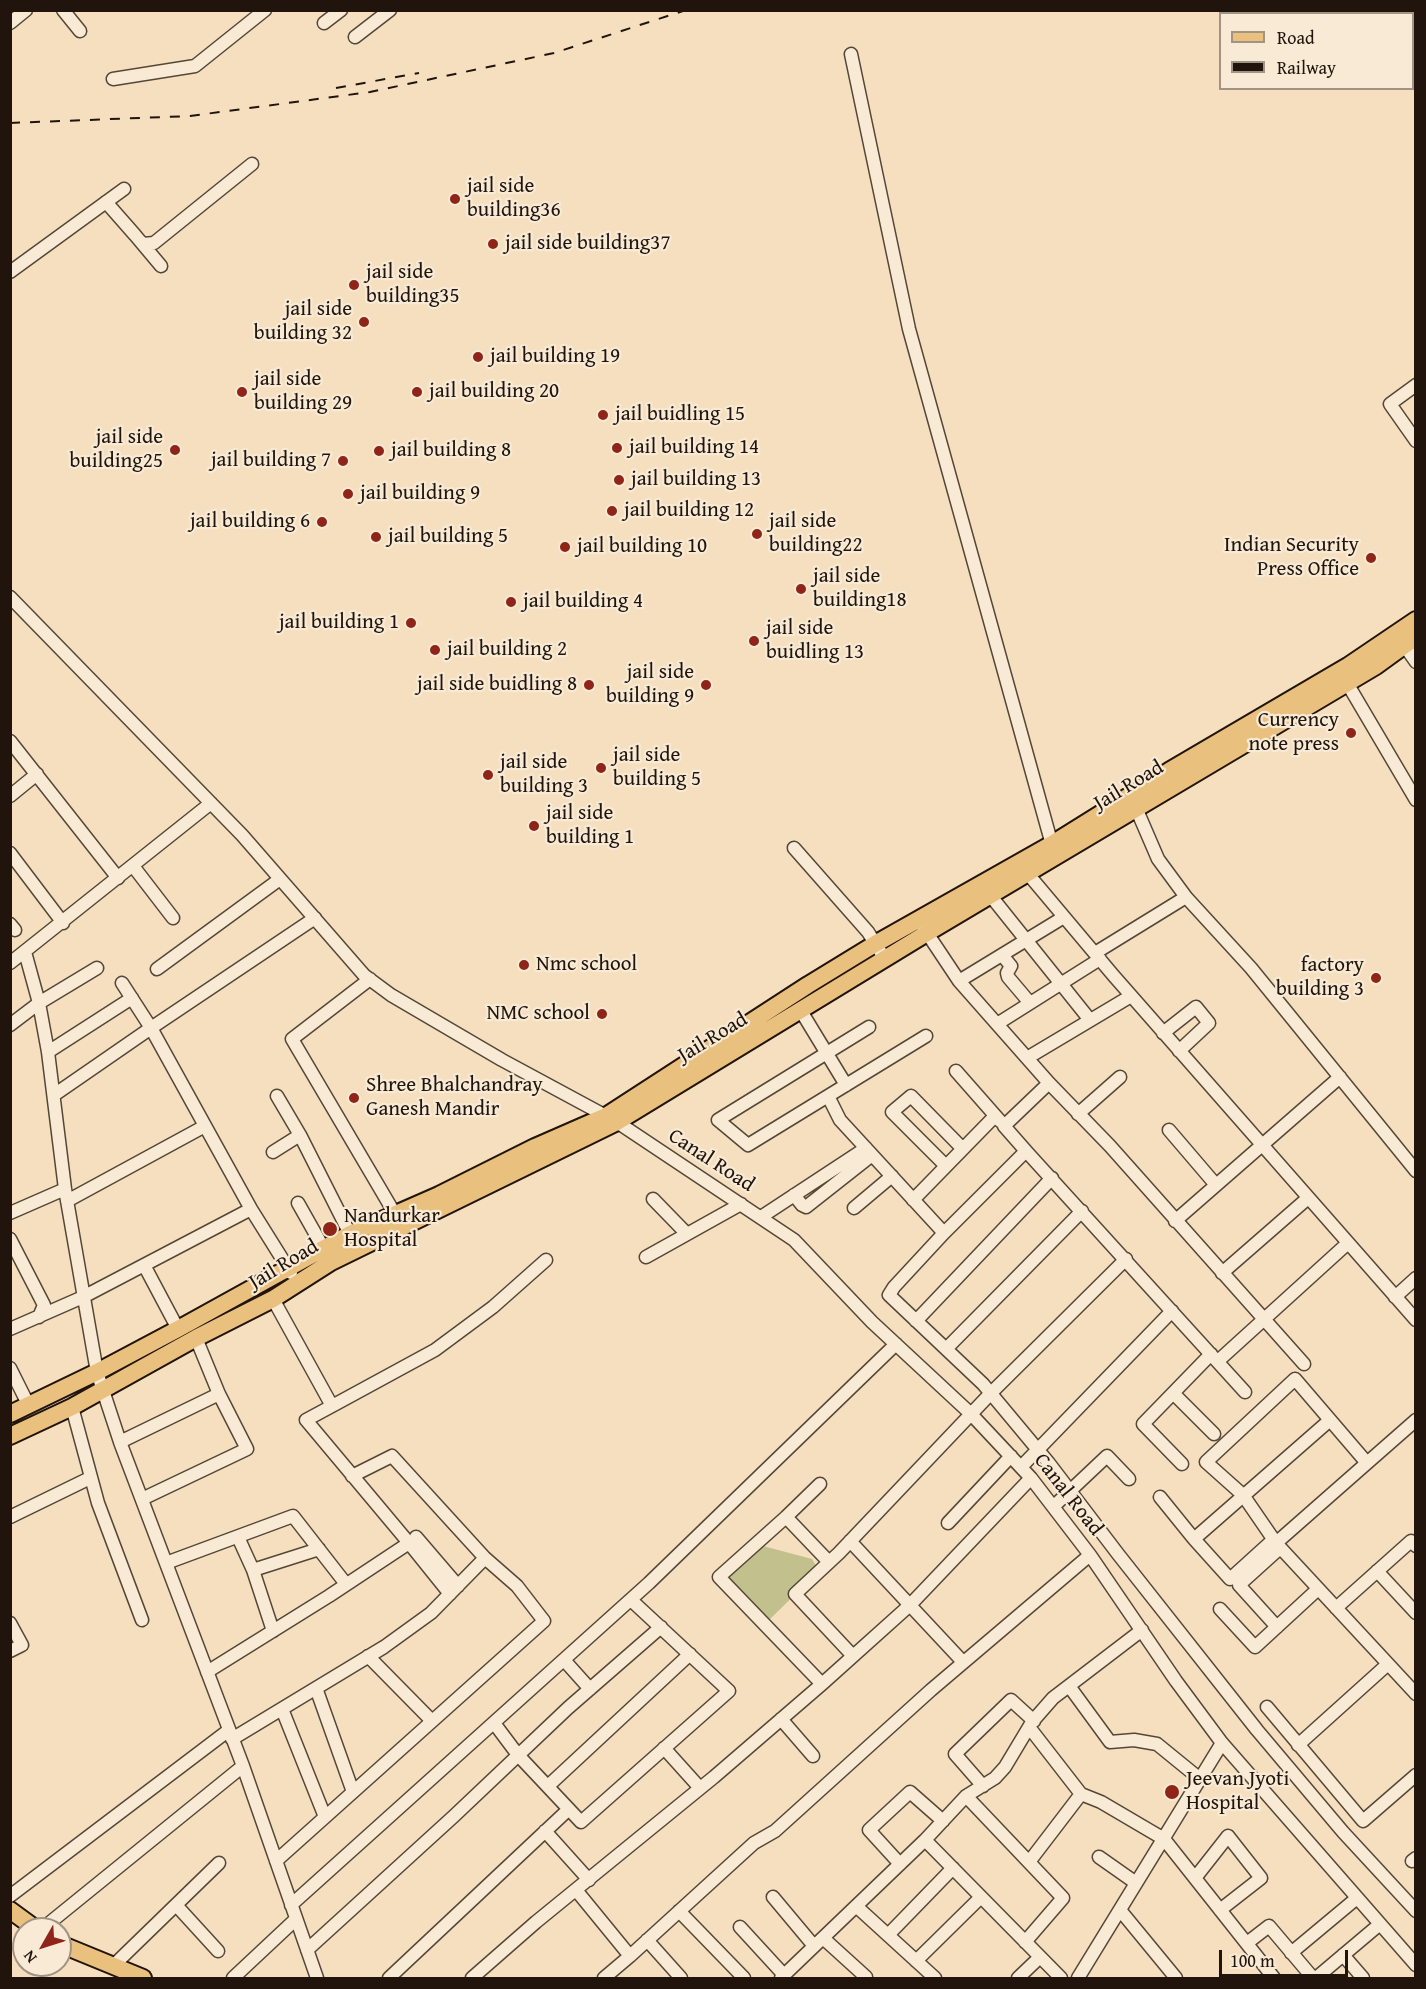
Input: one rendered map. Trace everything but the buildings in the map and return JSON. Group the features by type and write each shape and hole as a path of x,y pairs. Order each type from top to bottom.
{"main road":[{"path":"1053,850 1204,759 1416,620"},
{"name":"Jail Road","path":"10,1436 72,1407 196,1338 273,1299 331,1262 611,1119 801,1011 885,959 923,926 990,895 1023,867 1136,808 1204,759 1347,683 1376,666 1410,641"},
{"path":"10,1414 97,1372 288,1270 350,1234 439,1195 534,1147 611,1119 808,985 875,944 923,926 1023,867"},
{"path":"72,1949 143,1978"}],"street":[{"path":"10,23 26,10"},
{"path":"63,10 80,32"},
{"path":"113,79 195,66 265,10"},
{"path":"324,23 341,10"},
{"path":"355,37 390,10"},
{"path":"850,54 909,329 1053,850"},
{"path":"143,244 154,243 252,164"},
{"path":"10,272 124,189"},
{"path":"106,202 161,266"},
{"path":"1416,385 1390,404 1416,441"},
{"name":"Canal Road","path":"10,597 211,803 370,979 391,995 611,1119 795,1240 872,1322 971,1414 1031,1478 1090,1555 1176,1681 1222,1743 1416,1965"},
{"path":"1410,641 1416,662"},
{"path":"1347,683 1416,800"},
{"path":"13,748 37,774 118,878"},
{"path":"10,796 37,774"},
{"path":"10,963 211,803"},
{"path":"1136,808 1158,859 1186,897 1251,968 1416,1171"},
{"path":"794,848 868,932 885,959"},
{"path":"10,853 63,922"},
{"path":"133,866 173,918"},
{"path":"1023,867 1163,1033 1416,1320"},
{"path":"157,969 280,879"},
{"path":"990,895 1090,1020"},
{"path":"996,1024 1061,983 1097,956 1186,897"},
{"path":"959,981 1064,917"},
{"path":"54,1095 315,918"},
{"path":"923,926 959,981 996,1024 1110,1146 1304,1364"},
{"path":"25,952 39,1003 48,1052 66,1195 97,1372 120,1442 243,1767 314,1976"},
{"path":"1002,955 1011,966 1008,977 1030,1003"},
{"path":"10,1025 39,1003 97,968"},
{"path":"370,979 292,1039 395,1214"},
{"path":"122,983 151,1028 251,1209 297,1285"},
{"path":"1027,1058 1131,996"},
{"path":"48,1052 132,998"},
{"path":"1163,1033 1196,1007 1209,1023 1179,1051"},
{"path":"801,1011 846,1085"},
{"path":"869,1027 718,1120 748,1145 926,1036"},
{"path":"956,1071 1245,1392"},
{"path":"1078,1114 1120,1077"},
{"path":"1175,1221 1340,1077"},
{"path":"1004,1126 1049,1083"},
{"path":"828,1095 840,1120 944,1233"},
{"path":"278,1096 350,1234"},
{"path":"946,1166 892,1112 911,1096 963,1149"},
{"path":"913,1200 995,1116"},
{"path":"10,1212 66,1195 205,1125"},
{"path":"1169,1130 1216,1185"},
{"path":"273,1152 300,1135"},
{"path":"761,1217 869,1151"},
{"path":"1026,1151 944,1233 894,1287 889,1296 991,1393 1257,1730 1343,1832 1416,1911"},
{"path":"854,1208 892,1176"},
{"path":"916,1321 1052,1178"},
{"path":"1222,1274 1308,1198"},
{"path":"653,1199 687,1234"},
{"path":"298,1203 324,1249"},
{"path":"646,1257 741,1204"},
{"path":"10,1329 83,1297 251,1209"},
{"path":"946,1349 1082,1211"},
{"path":"10,1239 45,1305 39,1317"},
{"path":"1182,1464 1143,1424 1173,1393 1264,1320 1348,1243"},
{"path":"853,1656 795,1594 850,1541 991,1393 1126,1259"},
{"path":"454,1590 412,1540 352,1476 306,1420 435,1350 493,1307 546,1260"},
{"path":"144,1265 178,1329"},
{"path":"1395,1297 1416,1278"},
{"path":"273,1299 332,1406"},
{"path":"1021,1467 1172,1311"},
{"path":"142,1499 247,1449 219,1394 196,1338"},
{"path":"291,1905 631,1600 896,1344"},
{"path":"10,1368 29,1406"},
{"path":"1367,1463 1295,1379 1206,1462 1243,1495 1276,1544 1416,1694"},
{"path":"1173,1393 1214,1434"},
{"path":"120,1442 219,1394"},
{"path":"72,1407 90,1478 142,1620"},
{"path":"1194,1539 1330,1420"},
{"path":"1160,1497 1230,1579 1276,1544 1416,1420"},
{"path":"276,1861 544,1621 517,1586 485,1558 392,1456 352,1476"},
{"path":"948,1523 1011,1456"},
{"path":"1054,1506 1107,1456 1129,1479"},
{"path":"10,1516 90,1478"},
{"path":"471,1978 822,1684 910,1605 1031,1478"},
{"path":"820,1484 719,1576 822,1684"},
{"path":"166,1563 293,1516 346,1584"},
{"path":"786,1517 829,1562"},
{"path":"238,1537 253,1570 273,1631"},
{"path":"207,1672 412,1540"},
{"path":"850,1541 963,1662"},
{"path":"1336,1608 1411,1541 1416,1546"},
{"path":"1276,1544 1239,1585 1277,1627"},
{"path":"253,1570 319,1549"},
{"path":"606,1978 754,1843 775,1831 963,1662 1090,1555"},
{"path":"10,1896 230,1734 316,1688 431,1613 485,1558"},
{"path":"1377,1571 1416,1613"},
{"path":"1220,1609 1255,1647 1318,1589"},
{"path":"494,1723 518,1755 581,1822 729,1691 631,1600"},
{"path":"10,1623 22,1645 10,1651"},
{"path":"307,1950 590,1689 661,1627"},
{"path":"740,1927 782,1977 925,1840 966,1796 994,1778 1005,1767 1032,1724 1053,1698 1142,1630"},
{"path":"548,1786 690,1654"},
{"path":"368,1656 432,1721"},
{"path":"564,1660 590,1689"},
{"path":"1298,1745 1388,1664"},
{"path":"1069,1686 1110,1742 1134,1740 1157,1744 1200,1779"},
{"path":"316,1688 353,1792"},
{"path":"983,1786 955,1754 1011,1700 1032,1724 1081,1794 1101,1802 1164,1839 1274,1978"},
{"path":"1267,1707 1363,1821 1416,1775"},
{"path":"282,1708 325,1817"},
{"path":"781,1719 813,1756"},
{"path":"1078,1978 1222,1743"},
{"path":"664,1748 700,1788"},
{"path":"57,1917 243,1767"},
{"path":"900,1864 869,1830 910,1792 943,1821"},
{"path":"1029,1862 1081,1794"},
{"path":"966,1796 1063,1898 1025,1942"},
{"path":"389,1978 569,1809"},
{"path":"545,1831 589,1880"},
{"path":"1195,1878 1228,1836 1261,1878 1220,1910"},
{"path":"925,1840 1061,1978"},
{"path":"1099,1857 1136,1883"},
{"path":"113,1966 219,1863"},
{"path":"888,1935 953,1869"},
{"path":"576,1890 630,1956"},
{"path":"772,1897 818,1942 866,1977 864,1978"},
{"path":"916,1961 981,1897"},
{"path":"1291,1953 1357,1898"},
{"path":"176,1905 219,1951"},
{"path":"856,1905 935,1978"},
{"path":"1120,1910 1176,1978"},
{"path":"679,1911 744,1978"},
{"path":"233,1978 296,1919"},
{"path":"1246,1943 1269,1926 1314,1978 1380,1924"},
{"path":"647,1940 681,1978"},
{"path":"1343,1955 1363,1978"},
{"path":"1018,1978 1040,1957"}],"shaded area":[{"path":"763,1546 812,1559 819,1571 768,1621 727,1578"}],"railway":[{"path":"10,123 190,116 370,92 554,53 686,10"},
{"path":"336,88 419,73"}],"place":[{"name":"jail side building36","path":"455,199"},
{"name":"jail side building37","path":"493,244"},
{"name":"jail side building35","path":"354,285"},
{"name":"jail side building 32","path":"364,322"},
{"name":"jail building 19","path":"478,357"},
{"name":"jail side building 29","path":"242,392"},
{"name":"jail building 20","path":"417,392"},
{"name":"jail buidling 15","path":"603,415"},
{"name":"jail building 14","path":"617,448"},
{"name":"jail side building25","path":"175,450"},
{"name":"jail building 8","path":"379,451"},
{"name":"jail building 7","path":"343,461"},
{"name":"jail building 13","path":"619,480"},
{"name":"jail building 9","path":"348,494"},
{"name":"jail building 12","path":"612,511"},
{"name":"jail building 6","path":"322,522"},
{"name":"jail side building22","path":"757,534"},
{"name":"jail building 5","path":"376,537"},
{"name":"jail building 10","path":"565,547"},
{"name":"Indian Security Press Office","path":"1371,558"},
{"name":"jail side building18","path":"801,589"},
{"name":"jail building 4","path":"511,602"},
{"name":"jail building 1","path":"411,623"},
{"name":"jail side buidling 13","path":"754,641"},
{"name":"jail building 2","path":"435,650"},
{"name":"jail side buidling 8","path":"589,685"},
{"name":"jail side building 9","path":"706,685"},
{"name":"Currency note press","path":"1351,733"},
{"name":"jail side building 5","path":"601,768"},
{"name":"jail side building 3","path":"488,775"},
{"name":"jail side building 1","path":"534,826"},
{"name":"Nmc school","path":"524,965"},
{"name":"factory building 3","path":"1376,978"},
{"name":"NMC school","path":"602,1014"},
{"name":"Shree Bhalchandray Ganesh Mandir","path":"354,1098"},
{"name":"Nandurkar Hospital","path":"330,1229"},
{"name":"Jeevan Jyoti Hospital","path":"1172,1792"}]}
